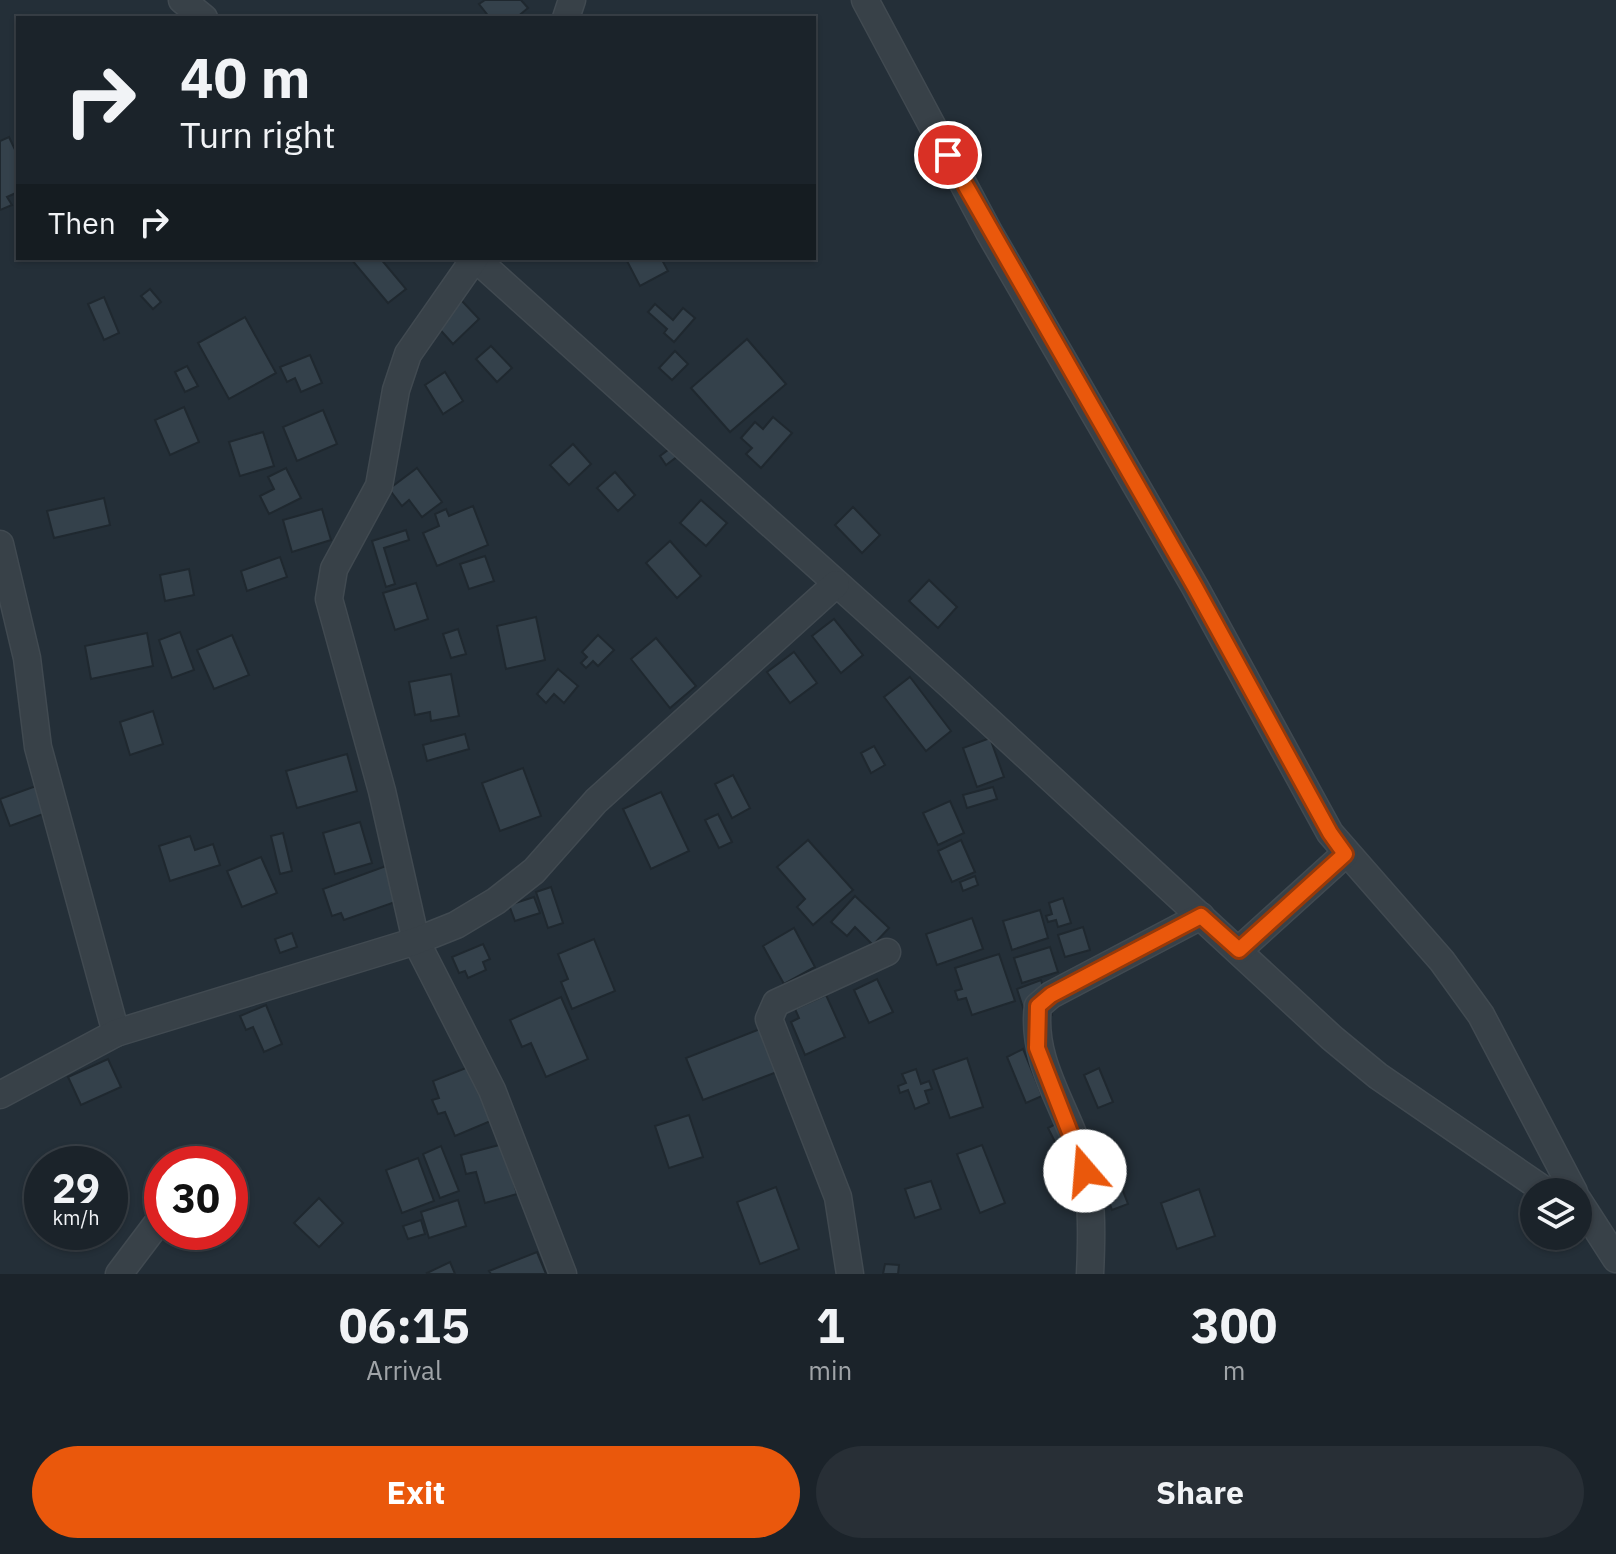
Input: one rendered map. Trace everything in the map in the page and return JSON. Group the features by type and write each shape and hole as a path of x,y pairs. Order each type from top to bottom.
{"street":[{"path":"182,0 202,16"},
{"path":"865,0 989,232 1195,587 1330,833 1345,854 1442,961 1481,1015 1567,1178"},
{"path":"474,260 408,354 396,390 379,486 334,569 329,599 382,791 416,941 492,1090 563,1274"},
{"path":"477,260 1378,1076 1527,1178"},
{"path":"0,544 27,658 38,747 116,1033"},
{"path":"0,1095 116,1033 416,941 456,925 496,901 534,871 596,801 836,584"},
{"path":"1239,950 1345,854"},
{"path":"1090,1274 1089,1190 1080,1152 1037,1048 1038,1006 1051,995 1201,916"},
{"path":"850,1274 838,1197 769,1019 776,1003 887,952"},
{"path":"1592,1219 1616,1238"},
{"path":"1592,1226 1616,1259"},
{"path":"119,1274 144,1241"}],"building":[{"path":"485,0 521,0 528,8 518,16 488,16 479,4"},
{"path":"9,137 16,152 16,193 7,197 12,205 0,210 0,141"},
{"path":"352,260 382,260 406,289 388,303"},
{"path":"662,260 668,271 640,286 627,261"},
{"path":"150,289 161,302 153,309 141,296"},
{"path":"104,297 119,333 104,340 88,304"},
{"path":"461,300 479,319 453,344 435,324"},
{"path":"655,304 673,320 683,308 695,318 674,342 664,333 667,329 648,312"},
{"path":"245,317 276,373 229,399 198,343"},
{"path":"747,339 786,384 730,432 691,388"},
{"path":"491,346 512,368 497,382 476,359"},
{"path":"675,351 688,364 672,380 659,368"},
{"path":"310,355 322,383 301,392 295,378 287,382 280,367"},
{"path":"187,366 198,386 185,392 175,372"},
{"path":"445,372 463,401 443,414 425,385"},
{"path":"184,407 199,442 170,455 155,420"},
{"path":"323,410 337,444 297,461 283,427"},
{"path":"773,417 792,433 761,468 746,454 752,448 741,438 755,422 763,429"},
{"path":"263,432 274,466 240,476 229,442"},
{"path":"573,444 591,464 569,485 550,465"},
{"path":"672,447 678,456 666,465 660,456"},
{"path":"286,468 301,498 269,514 260,496 274,489 268,477"},
{"path":"417,468 442,502 422,517 409,500 402,506 389,489"},
{"path":"615,472 635,495 618,511 597,488"},
{"path":"104,498 110,525 54,538 47,511"},
{"path":"701,500 727,523 706,546 680,523"},
{"path":"473,506 488,545 437,566 423,533 439,526 435,514 446,509 449,516"},
{"path":"853,507 880,535 862,553 835,525"},
{"path":"322,509 331,540 292,552 283,520"},
{"path":"406,530 409,540 384,548 395,584 386,587 372,541"},
{"path":"670,541 701,576 677,598 646,563"},
{"path":"485,556 494,581 469,589 460,564"},
{"path":"280,557 287,577 247,591 241,571"},
{"path":"189,569 194,595 165,601 160,575"},
{"path":"929,580 957,607 938,628 909,601"},
{"path":"416,583 428,619 395,630 383,593"},
{"path":"536,617 545,660 506,669 497,626"},
{"path":"834,619 863,655 841,673 812,636"},
{"path":"458,629 466,654 451,658 443,634"},
{"path":"180,632 194,670 172,678 159,640"},
{"path":"147,633 153,666 91,679 85,646"},
{"path":"232,635 249,675 214,689 197,650"},
{"path":"598,635 614,650 598,666 593,661 586,668 581,663 587,657 582,652"},
{"path":"656,638 696,686 670,708 631,659"},
{"path":"794,652 817,683 790,703 767,672"},
{"path":"558,669 578,686 564,703 554,694 546,703 537,694"},
{"path":"451,674 459,716 431,721 430,712 415,715 409,682"},
{"path":"910,677 951,731 926,751 884,697"},
{"path":"153,711 163,744 130,755 120,722"},
{"path":"465,734 469,749 427,761 423,745"},
{"path":"990,738 1004,777 977,787 963,748"},
{"path":"874,746 885,765 871,773 861,753"},
{"path":"347,754 357,791 297,808 286,771"},
{"path":"523,768 541,816 500,831 482,783"},
{"path":"733,775 750,808 732,818 715,784"},
{"path":"36,786 46,813 10,826 0,799"},
{"path":"993,787 997,799 967,808 963,795"},
{"path":"661,792 689,851 651,869 623,809"},
{"path":"950,801 964,833 938,845 923,813"},
{"path":"718,814 732,842 719,848 705,820"},
{"path":"360,822 372,863 335,874 323,833"},
{"path":"283,833 292,871 280,874 271,836"},
{"path":"190,836 195,850 213,844 220,865 170,881 159,846"},
{"path":"808,840 853,890 813,925 797,907 805,899 777,867"},
{"path":"961,840 975,872 952,882 938,851"},
{"path":"261,857 277,893 242,907 227,871"},
{"path":"386,866 398,901 344,920 341,913 332,916 323,889"},
{"path":"975,876 978,885 963,891 960,882"},
{"path":"551,887 563,923 548,928 536,892"},
{"path":"855,896 889,928 873,945 855,927 847,936 831,922"},
{"path":"534,897 540,913 515,921 509,905"},
{"path":"1063,898 1071,923 1058,927 1056,920 1048,922 1046,916 1052,914 1049,903"},
{"path":"1040,910 1048,938 1012,950 1003,921"},
{"path":"972,918 983,949 937,965 926,934"},
{"path":"1083,927 1090,950 1065,957 1058,935"},
{"path":"794,928 815,967 784,984 763,946"},
{"path":"292,933 297,947 280,953 275,939"},
{"path":"594,939 615,991 572,1009 561,982 568,979 558,954"},
{"path":"483,944 490,959 483,962 486,970 468,978 465,971 459,973 452,957"},
{"path":"1050,947 1058,972 1022,983 1014,958"},
{"path":"999,954 1015,1001 972,1015 966,998 958,1000 955,991 962,989 955,968"},
{"path":"877,979 893,1012 869,1023 854,990"},
{"path":"1041,980 1052,1015 1028,1023 1017,989"},
{"path":"826,995 845,1037 805,1055 791,1022 799,1018 795,1009"},
{"path":"561,997 588,1059 546,1077 531,1043 522,1047 510,1020"},
{"path":"266,1005 282,1044 264,1052 253,1027 246,1030 240,1016"},
{"path":"760,1029 777,1072 703,1100 686,1058"},
{"path":"1023,1049 1042,1096 1026,1103 1007,1057"},
{"path":"967,1058 983,1107 950,1118 933,1070"},
{"path":"108,1059 121,1087 81,1105 68,1077"},
{"path":"471,1066 493,1120 455,1136 445,1112 438,1114 432,1100 439,1098 433,1081"},
{"path":"1099,1068 1113,1102 1098,1108 1084,1075"},
{"path":"916,1069 921,1084 929,1081 932,1089 925,1091 929,1103 915,1109 908,1090 900,1093 898,1086 906,1083 902,1074"},
{"path":"689,1115 703,1157 669,1168 655,1126"},
{"path":"1061,1121 1068,1135 1055,1142 1048,1128"},
{"path":"503,1144 517,1194 485,1203 476,1172 466,1174 461,1155"},
{"path":"982,1145 1005,1203 980,1213 957,1154"},
{"path":"441,1146 459,1191 440,1198 423,1154"},
{"path":"418,1158 434,1201 402,1213 386,1170"},
{"path":"1116,1173 1128,1204 1112,1210 1101,1179"},
{"path":"931,1181 941,1209 915,1218 905,1189"},
{"path":"776,1187 799,1249 760,1264 737,1202"},
{"path":"1199,1189 1215,1236 1177,1249 1161,1203"},
{"path":"319,1198 343,1223 319,1247 294,1223"},
{"path":"458,1200 466,1226 429,1238 421,1212"},
{"path":"421,1220 425,1234 408,1239 403,1226"},
{"path":"537,1252 546,1274 491,1274 489,1271"},
{"path":"450,1262 455,1274 427,1273"},
{"path":"885,1264 899,1265 898,1274 883,1274"}],"route":[{"path":"948,155 989,232 1195,587 1330,833 1345,854 1239,950 1201,916 1051,995 1038,1006 1035,1026 1037,1048 1085,1171"}]}
